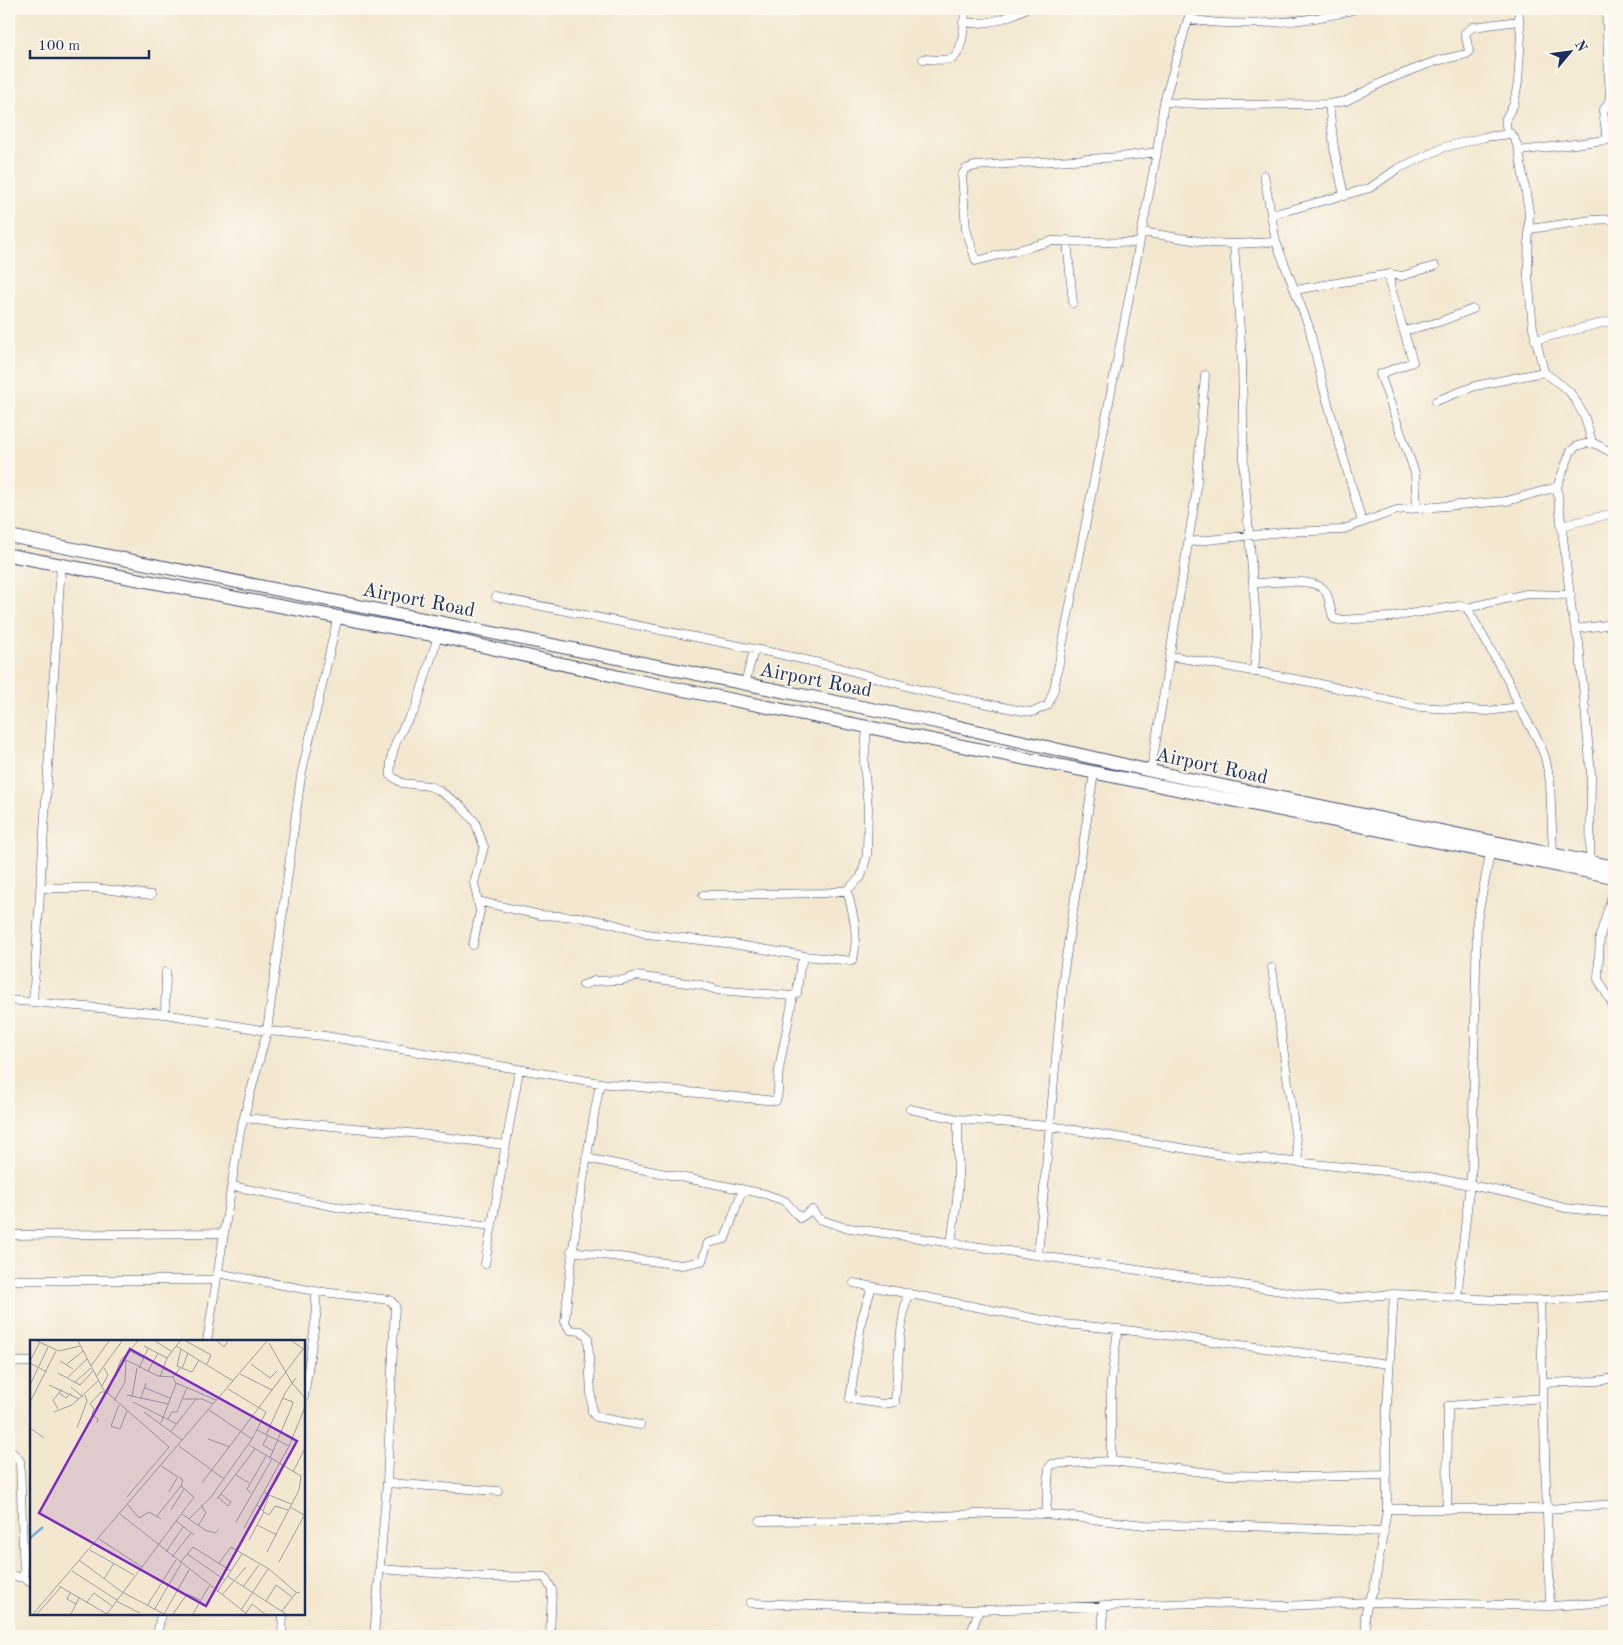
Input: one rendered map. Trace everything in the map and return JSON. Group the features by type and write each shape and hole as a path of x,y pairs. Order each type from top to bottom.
{"highway":[{"name":"Airport Road","path":"9,536 946,724 1491,847 1614,877"},
{"name":"Airport Road","path":"9,555 438,636 624,678 1094,773 1491,847 1553,854 1614,867"}],"street":[{"path":"923,59 951,59 956,56 961,49 965,9"},
{"path":"963,22 977,24 999,21 1025,9"},
{"path":"496,597 837,667 924,691 1023,711 1033,712 1048,705 1054,689 1089,512 1157,152 1164,102 1191,9"},
{"path":"1189,19 1206,22 1286,22 1356,9"},
{"path":"1518,9 1521,35 1518,82 1514,104 1506,118 1507,131 1514,137 1519,151 1530,229 1528,292 1535,340 1544,372 1569,391 1585,418 1592,442"},
{"path":"1519,151 1611,139 1603,111 1610,100 1606,9"},
{"path":"1164,102 1219,105 1329,104 1346,101 1389,79 1436,61 1467,54 1469,51 1465,33 1473,26 1518,20"},
{"path":"1329,104 1334,148 1344,196"},
{"path":"1271,215 1370,188 1397,169 1445,148 1485,137 1511,134"},
{"path":"1139,243 1067,240 1020,248 976,261 968,240 963,213 962,175 966,169 975,166 1120,157 1157,152"},
{"path":"1264,175 1276,242 1309,328 1323,386 1362,522"},
{"path":"1530,229 1592,220 1614,219"},
{"path":"1142,232 1211,243 1276,242"},
{"path":"1067,240 1073,303"},
{"path":"1234,244 1242,359 1244,470 1257,633 1254,672"},
{"path":"1295,290 1390,274 1402,276 1436,266"},
{"path":"1390,274 1390,285 1413,362 1380,374 1415,473 1417,508"},
{"path":"1404,331 1439,322 1473,309"},
{"path":"1535,340 1614,320"},
{"path":"1436,401 1475,386 1544,372"},
{"path":"1150,771 1171,656 1196,494 1205,375"},
{"path":"1590,862 1591,774 1576,629 1557,487 1571,451 1577,446 1592,442 1614,454"},
{"path":"1189,542 1340,530 1397,510 1507,501 1557,487"},
{"path":"1562,526 1614,513"},
{"path":"33,1002 61,565"},
{"path":"1253,583 1308,582 1320,585 1326,592 1334,619 1390,617 1459,606 1467,608 1526,594 1571,595"},
{"path":"1467,608 1510,684 1519,707 1537,738 1544,757 1550,782 1553,854"},
{"path":"207,1340 244,1118 267,1031 301,776 338,616"},
{"path":"1576,629 1614,624"},
{"path":"438,636 415,710 407,720 395,745 391,776 402,782 429,786 438,790 461,806 474,822 484,847 474,882 480,911 473,945"},
{"path":"745,683 754,650"},
{"path":"1171,656 1316,683 1418,707 1488,711 1519,707"},
{"path":"703,895 826,893 847,890 861,877 867,855 868,807 864,764 867,727"},
{"path":"1038,1254 1064,970 1094,773"},
{"path":"1457,1298 1470,1187 1477,920 1491,847"},
{"path":"41,888 96,888 150,896"},
{"path":"1614,889 1600,936 1598,979 1614,1007"},
{"path":"477,901 540,915 579,917 610,923 647,934 852,961 855,950 854,927 847,890"},
{"path":"9,1000 165,1014 267,1031 325,1036 600,1083 776,1100 779,1094 778,1079 781,1058 793,996 797,993 800,966 804,956"},
{"path":"1272,968 1300,1162"},
{"path":"165,1014 166,972"},
{"path":"583,985 594,980 623,980 636,976 717,990 793,996"},
{"path":"485,1264 519,1070"},
{"path":"600,1083 586,1158 572,1252 566,1322 570,1330 581,1331 588,1337 592,1412 596,1417 640,1425"},
{"path":"910,1109 958,1119 1051,1126 1223,1155 1415,1174 1470,1187 1509,1193 1565,1208 1614,1213"},
{"path":"244,1118 420,1134 505,1145"},
{"path":"951,1244 958,1191 958,1119"},
{"path":"586,1158 742,1191 765,1194 785,1201 800,1218 812,1210 819,1219 843,1227 951,1244 1038,1254 1337,1300 1394,1294 1499,1302 1614,1296"},
{"path":"232,1186 342,1208 492,1226"},
{"path":"572,1252 682,1265 702,1261 708,1243 725,1239 742,1191"},
{"path":"9,1235 224,1233"},
{"path":"9,1280 217,1277 390,1300 395,1305 387,1483 374,1636"},
{"path":"854,1284 1063,1324 1118,1329 1389,1364"},
{"path":"872,1286 862,1318 850,1399 883,1404 895,1402 900,1334 908,1293"},
{"path":"305,1390 317,1310 315,1291"},
{"path":"1367,1636 1365,1616 1368,1602 1374,1589 1387,1509 1389,1364 1394,1294"},
{"path":"1540,1301 1550,1606"},
{"path":"1110,1461 1110,1381 1118,1329"},
{"path":"9,1362 30,1362"},
{"path":"1543,1383 1596,1382 1614,1378"},
{"path":"1447,1509 1448,1406 1543,1398"},
{"path":"9,1453 13,1453 20,1461 24,1578"},
{"path":"1046,1514 1049,1468 1052,1464 1110,1461 1228,1475 1307,1477 1386,1475"},
{"path":"387,1483 498,1491"},
{"path":"1387,1509 1548,1509 1614,1504"},
{"path":"760,1522 875,1520 993,1513 1046,1514 1145,1524 1384,1532"},
{"path":"381,1568 484,1577 545,1577 552,1590 550,1636"},
{"path":"9,1575 24,1578 30,1581"},
{"path":"750,1603 979,1610 1199,1603 1285,1606 1368,1602 1550,1606 1614,1602"},
{"path":"1103,1605 1103,1636"},
{"path":"970,1636 979,1610"},
{"path":"158,1636 160,1615"},
{"path":"282,1636 283,1615"}]}
